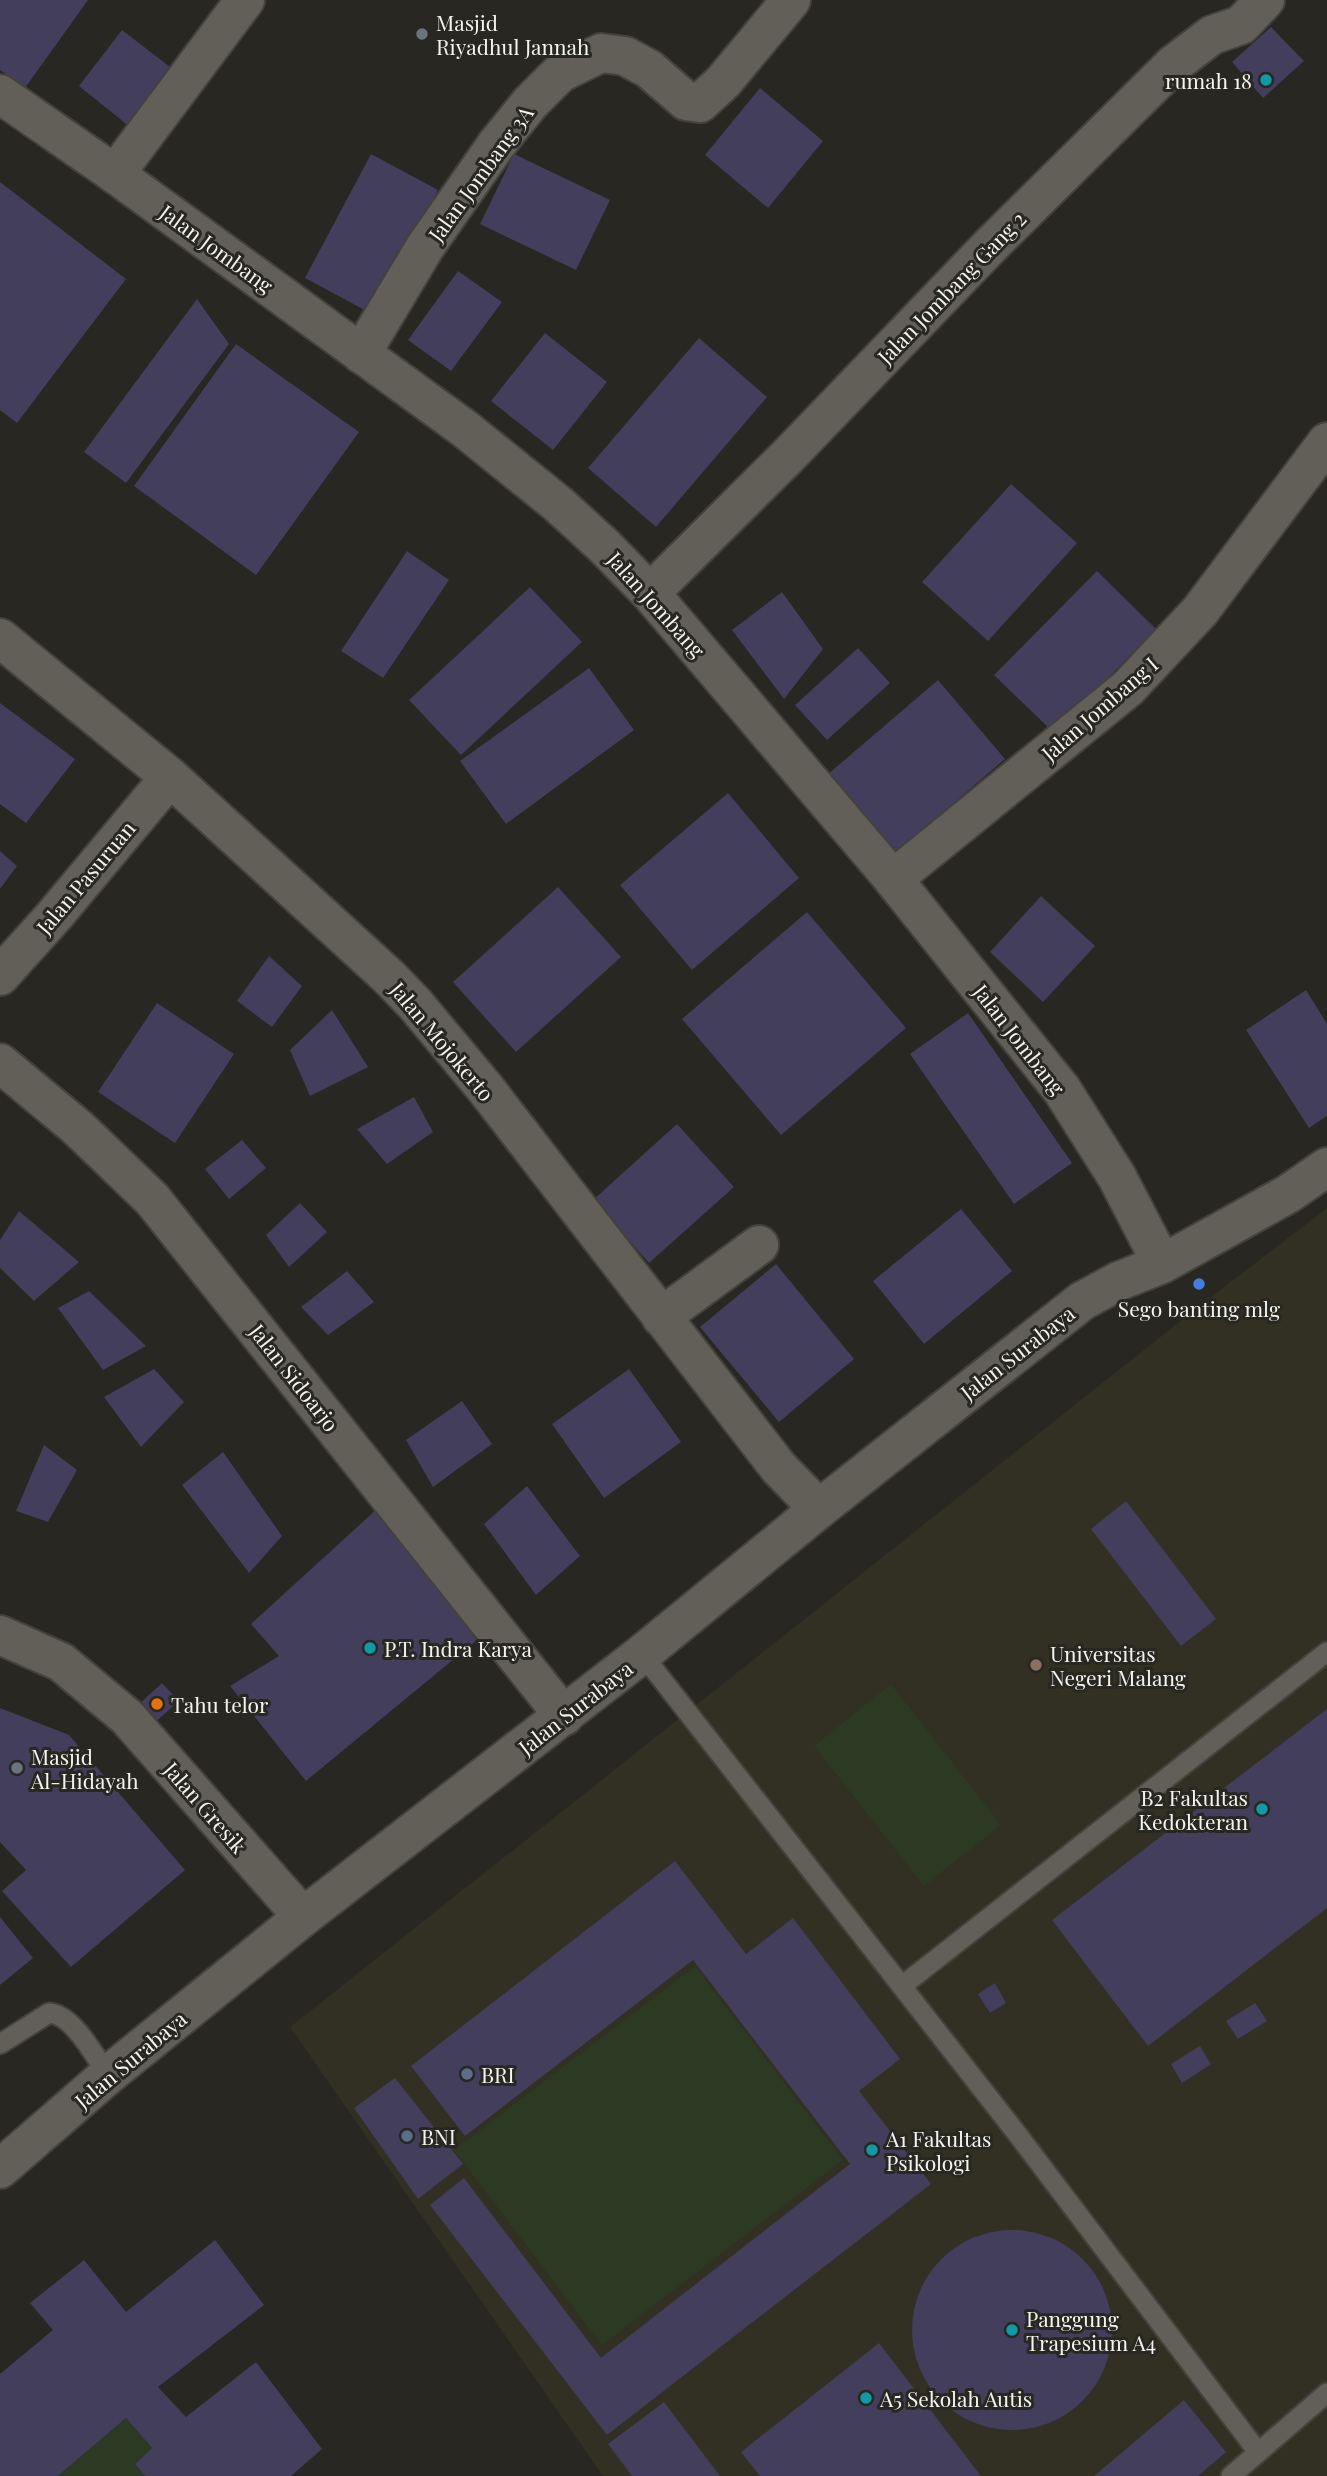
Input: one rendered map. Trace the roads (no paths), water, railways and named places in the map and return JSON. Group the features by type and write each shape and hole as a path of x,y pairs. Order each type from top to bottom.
{"street":[{"path":"115,174 245,0"},
{"name":"Jalan Jombang 3A","path":"361,354 425,247 496,145 530,103 561,73 601,53 625,56 649,69 686,101 700,103 723,82 791,0"},
{"name":"Jalan Jombang Gang 2","path":"650,593 1166,72 1212,35 1241,25 1265,0"},
{"name":"Jalan Jombang","path":"0,94 115,174 465,429 558,504 604,546 650,593 893,879 1062,1090 1116,1177 1162,1264"},
{"name":"Jalan Jombang I","path":"893,879 1128,688 1200,611 1327,442"},
{"name":"Jalan Mojokerto","path":"0,638 170,776 415,1004 485,1088 779,1468 819,1508"},
{"name":"Jalan Pasuruan","path":"0,976 54,916 170,776"},
{"name":"Jalan Sidoarjo","path":"0,1063 78,1128 152,1199 564,1716"},
{"name":"Jalan Surabaya","path":"0,2169 108,2075 303,1917 564,1716 819,1508 1082,1301 1119,1281 1162,1264 1288,1194 1327,1167"},
{"path":"661,1317 759,1245"},
{"name":"Jalan Gresik","path":"0,1635 61,1662 127,1717 303,1917"}],"lane":[{"path":"902,1986 1327,1652"},
{"path":"642,1654 1018,2135 1258,2452"},
{"path":"0,2044 49,2013 57,2013 75,2028 108,2075"},
{"path":"1231,2476 1327,2393"}],"place":[{"name":"Masjid Riyadhul Jannah","path":"422,34"},
{"name":"rumah 18","path":"1266,80"},
{"name":"Sego banting mlg","path":"1199,1284"},
{"name":"P.T. Indra Karya","path":"370,1648"},
{"name":"Universitas Negeri Malang","path":"1036,1665"},
{"name":"Tahu telor","path":"157,1704"},
{"name":"Masjid Al-Hidayah","path":"17,1768"},
{"name":"B2 Fakultas Kedokteran","path":"1262,1809"},
{"name":"BRI","path":"467,2074"},
{"name":"BNI","path":"407,2136"},
{"name":"A1 Fakultas Psikologi","path":"872,2150"},
{"name":"Panggung Trapesium A4","path":"1012,2330"},
{"name":"A5 Sekolah Autis","path":"866,2398"}]}
